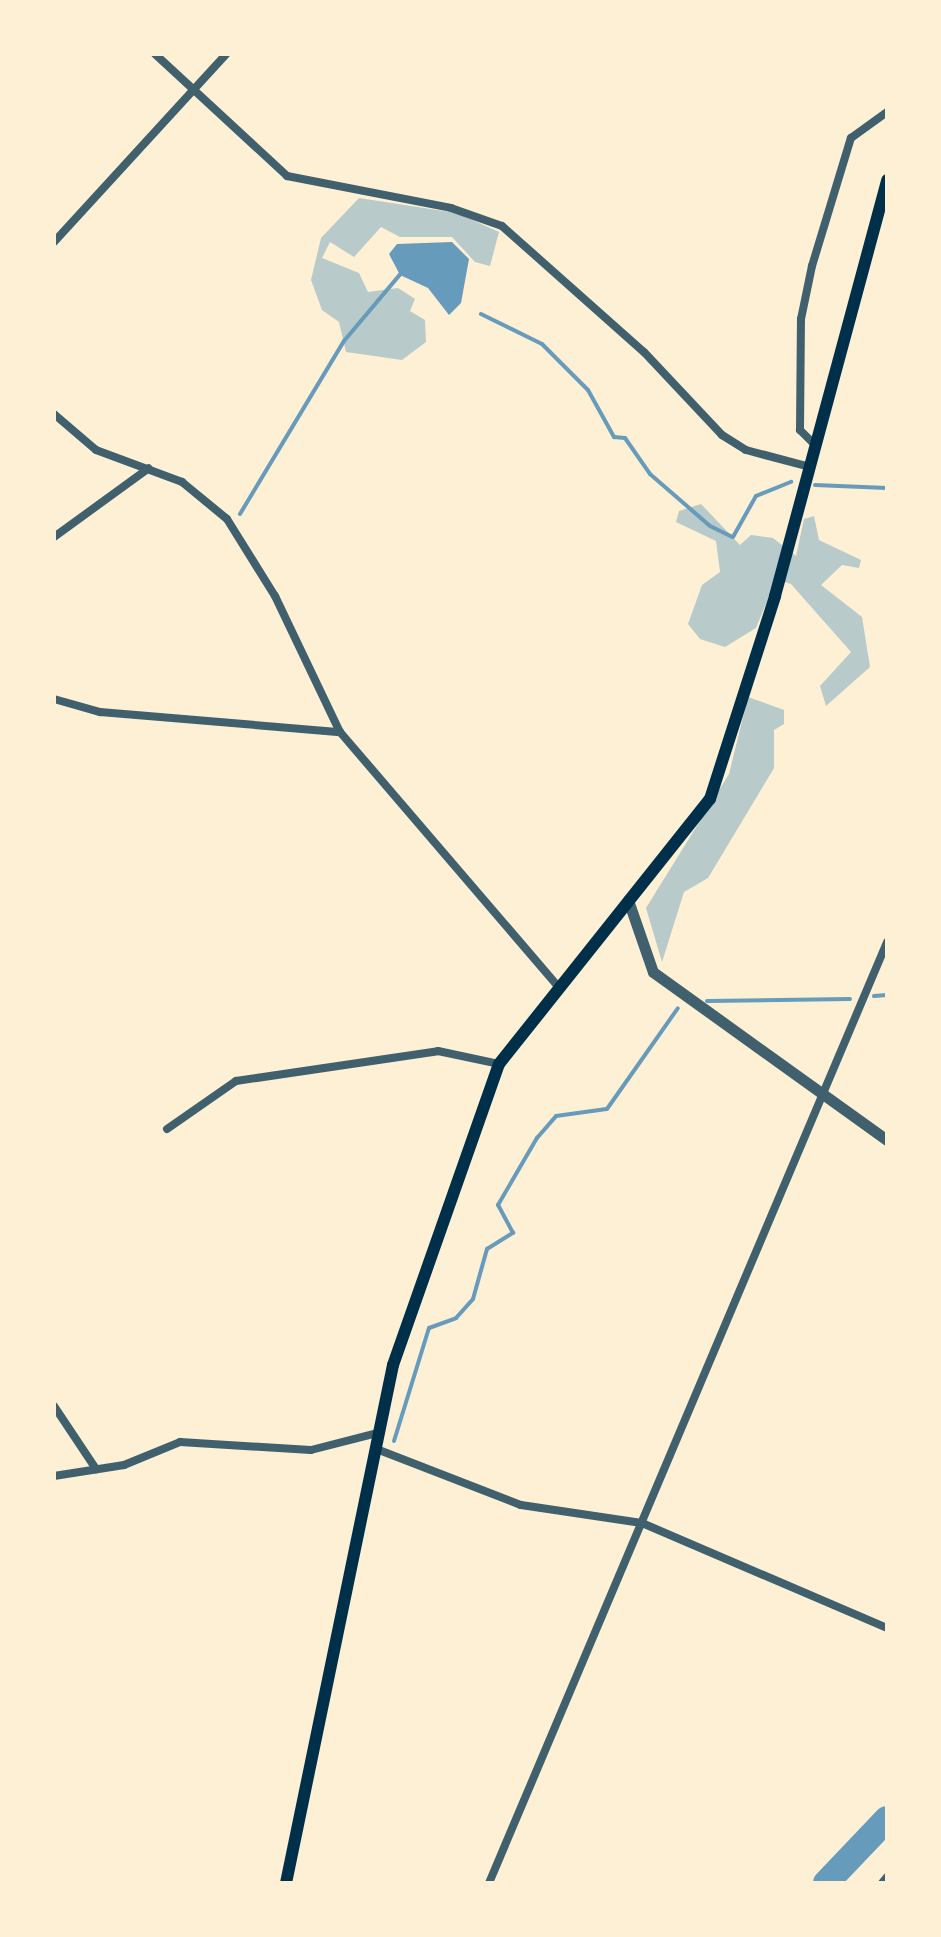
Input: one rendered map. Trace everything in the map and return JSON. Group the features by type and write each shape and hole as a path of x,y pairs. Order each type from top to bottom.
{"main road":[{"path":"286,1883 379,1450 393,1365 499,1064 719,778 887,180"}],"street":[{"path":"155,54 287,176 451,208 502,226 644,352 722,435 746,450 806,466"},
{"path":"54,242 226,54"},
{"path":"812,442 800,430 801,319 812,266 851,138 887,112"},
{"path":"54,414 96,450 182,482 227,519 275,596 340,732 558,986"},
{"path":"54,537 149,468"},
{"path":"54,699 100,712 340,732"},
{"path":"628,900 653,972 887,1140"},
{"path":"489,1883 887,942"},
{"path":"167,1129 236,1081 438,1051 499,1064"},
{"path":"54,1406 96,1469"},
{"path":"54,1476 96,1469 180,1442 311,1450 382,1432"},
{"path":"379,1450 521,1505 642,1523 887,1628"},
{"path":"882,1883 887,1877"}],"shaded area":[{"path":"359,198 457,213 499,232 490,266 475,262 452,237 400,237 381,227 354,257 330,242 322,258 359,273 368,292 398,288 415,299 410,311 425,320 426,342 402,360 346,352 339,322 322,310 311,280 321,238"},
{"path":"701,504 740,545 751,535 773,538 796,556 804,519 814,516 819,540 861,560 859,568 842,565 821,585 862,617 870,667 826,706 820,686 851,652 791,584 776,579 756,628 725,647 700,639 688,624 702,585 720,572 716,541 676,522 679,511"},
{"path":"748,697 784,710 784,724 774,730 774,768 708,878 684,892 662,962 646,908 729,774"}],"water":[{"path":"452,242 469,259 461,303 449,315 428,288 400,275 389,254 397,244"}],"waterway":[{"path":"240,514 344,341 403,271"},
{"path":"481,314 542,344 588,390 614,437 625,438 650,474 710,526 733,537 756,496 791,482"},
{"path":"815,485 887,488"},
{"path":"874,996 887,995"},
{"path":"707,1001 850,999"},
{"path":"394,1441 429,1328 456,1318 473,1299 487,1249 513,1233 498,1205 537,1138 556,1116 607,1109 678,1008"},
{"path":"826,1883 887,1819"}]}
